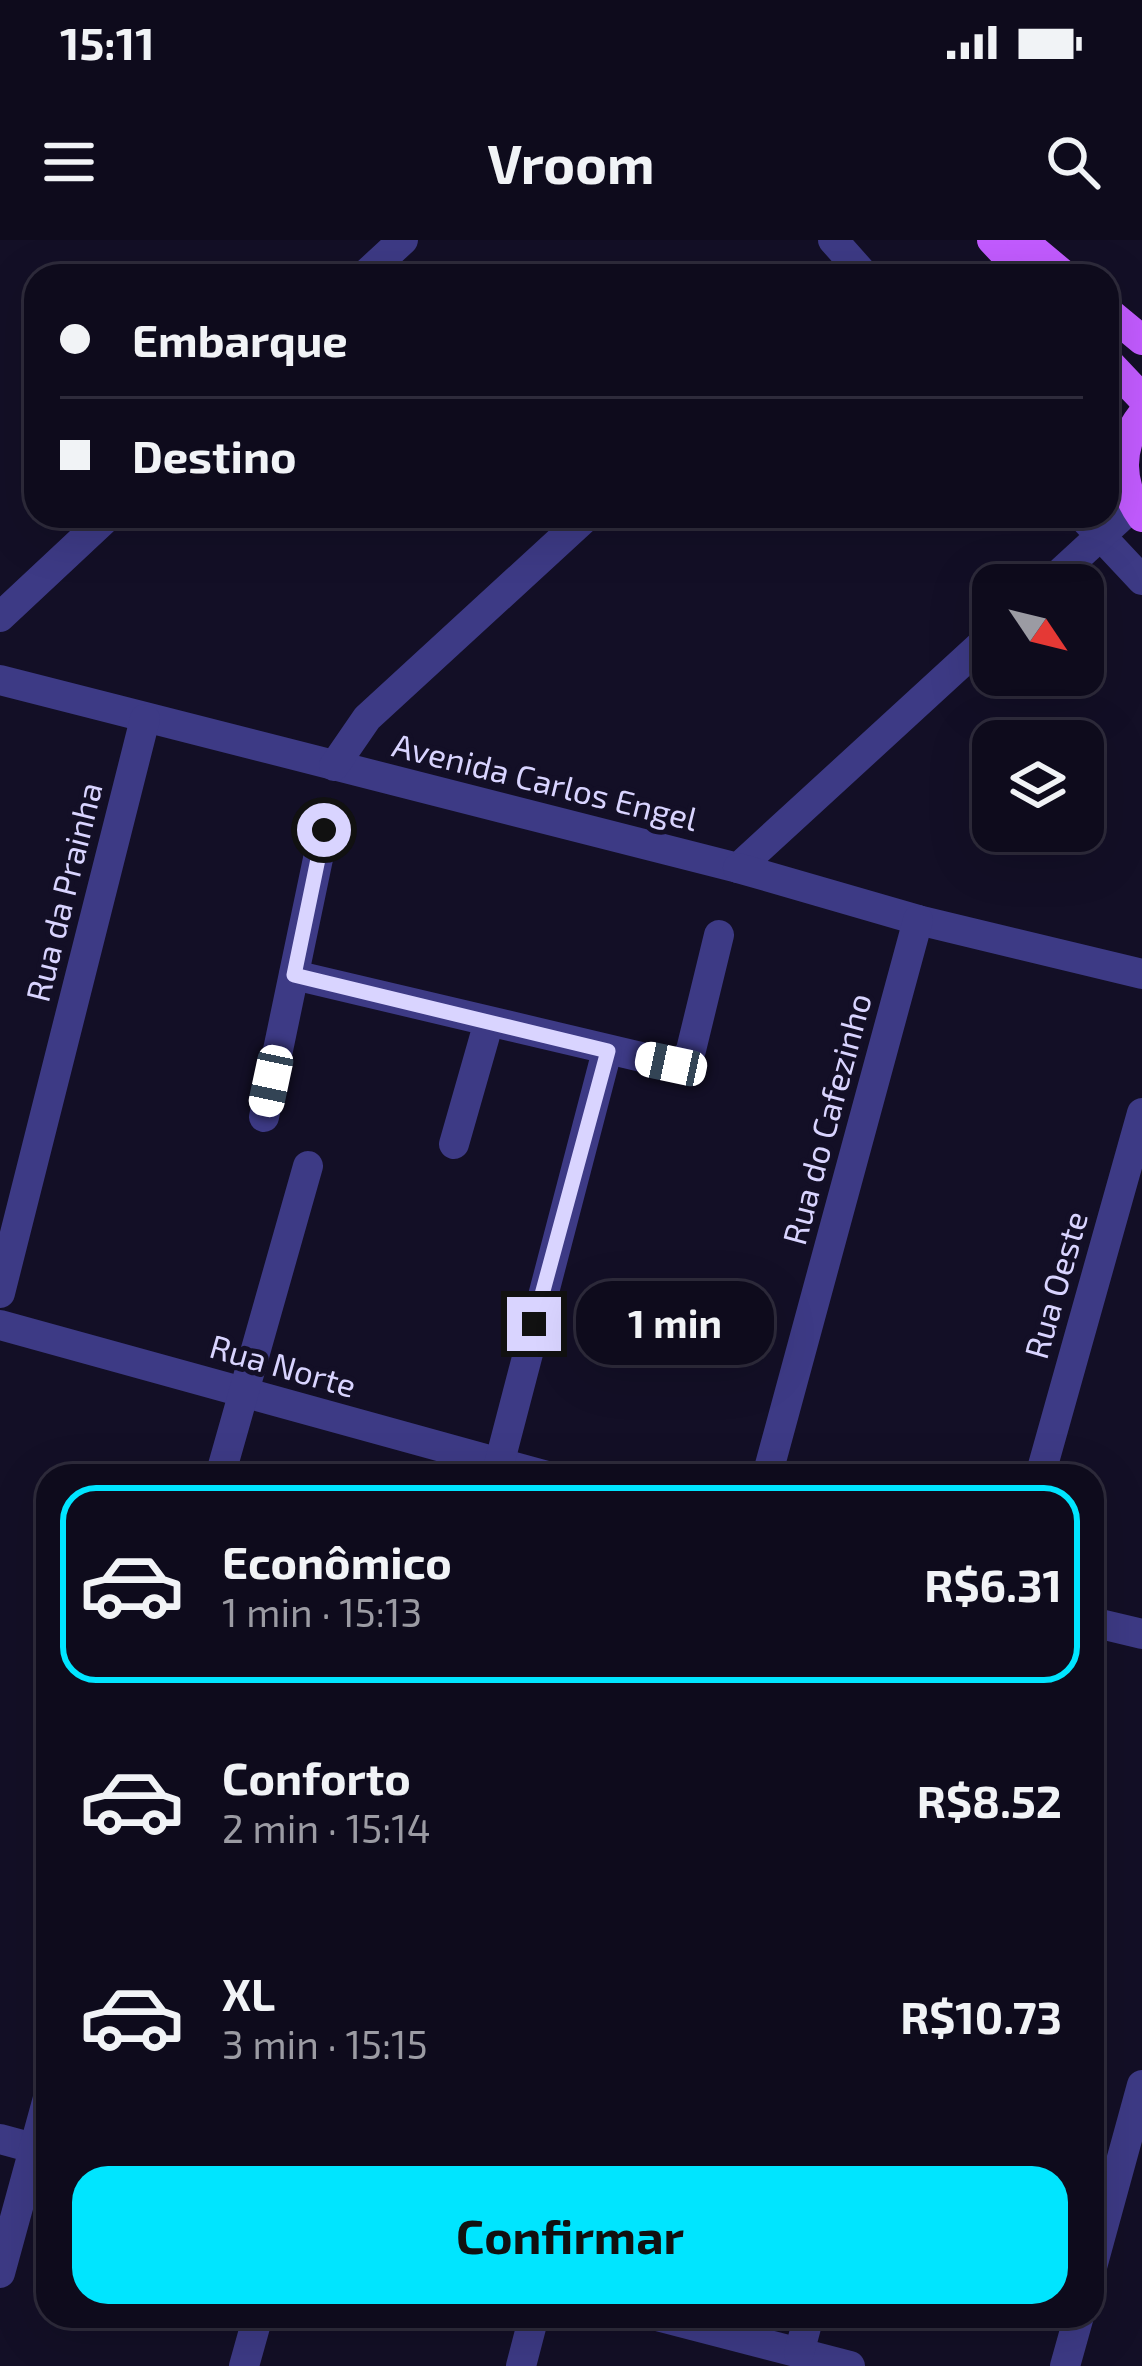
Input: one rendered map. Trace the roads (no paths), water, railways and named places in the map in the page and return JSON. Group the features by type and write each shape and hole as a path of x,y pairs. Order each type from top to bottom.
{"main road":[{"path":"970,240 989,264"},
{"path":"992,240 1015,264"},
{"path":"1022,240 1051,264"},
{"path":"1119,374 1142,398"},
{"path":"1138,511 1123,472 1125,447 1142,416"},
{"path":"1119,438 1125,447"}],"street":[{"path":"377,264 403,240"},
{"path":"0,616 94,528"},
{"path":"334,766 367,718 574,528"},
{"path":"1062,564 1089,528"},
{"path":"1093,528 1142,580"},
{"path":"738,868 972,653"},
{"name":"Avenida Carlos Engel","path":"0,680 738,868 918,920 1139,969"},
{"name":"Rua da Prainha","path":"0,1293 145,718"},
{"path":"264,1117 324,830"},
{"name":"Rua do Cafezinho","path":"770,1464 918,920"},
{"path":"294,975 488,1025 671,1064 686,1059 719,935"},
{"path":"454,1144 488,1025"},
{"path":"499,1464 608,1051"},
{"name":"Rua Oeste","path":"1043,1464 1142,1113"},
{"path":"223,1464 308,1166"},
{"name":"Rua Norte","path":"0,1325 244,1392 478,1464"},
{"path":"1104,1625 1142,1634"},
{"path":"1104,2223 1142,2085"},
{"path":"0,2139 36,2150"},
{"path":"0,2273 36,2166"},
{"path":"244,2366 255,2328"},
{"path":"521,2366 531,2328"},
{"path":"703,2328 850,2366"},
{"path":"799,2353 806,2328"},
{"path":"1065,2366 1075,2328"}]}
